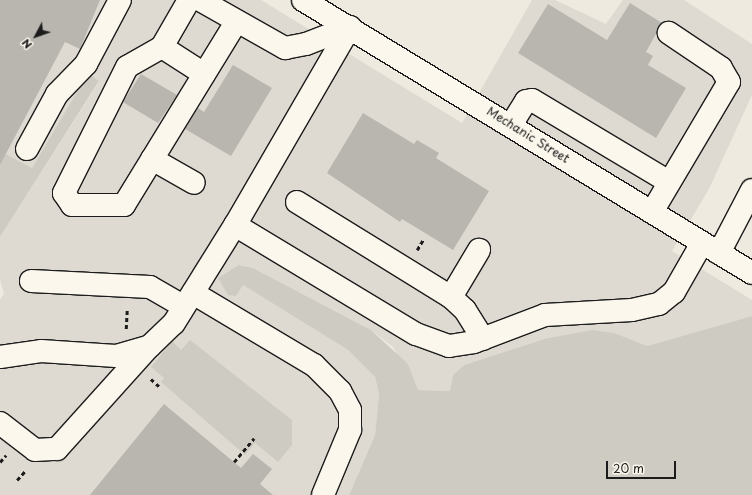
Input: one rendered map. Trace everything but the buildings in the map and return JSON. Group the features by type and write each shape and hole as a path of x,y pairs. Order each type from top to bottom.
{"main road":[{"path":"27,149 57,94 86,64 120,0"},
{"path":"190,0 162,47 132,61 127,67 64,193 66,199 72,205 124,205 236,22"},
{"name":"Mechanic Street","path":"303,0 350,27 752,273"},
{"path":"208,2 236,22 285,48 306,44 350,27"},
{"path":"0,423 35,450 56,449 143,349 168,332 235,225 350,27"},
{"path":"652,212 730,77 669,33"},
{"path":"162,47 204,74"},
{"path":"511,125 526,101 535,101 669,182"},
{"path":"152,159 194,183"},
{"path":"235,225 433,342 449,346 483,339 552,314 632,310 659,304 674,292 710,248 752,190"},
{"path":"297,202 451,297 465,310 483,339"},
{"path":"451,297 480,250"},
{"path":"31,281 129,286 157,290 189,300 314,366 340,392 350,410 350,430 323,495"},
{"path":"0,357 41,351 101,356 143,349"}],"path":[{"path":"129,286 125,327 143,349"},
{"path":"234,462 254,438"}],"shaded area":[{"path":"0,0 261,0 462,123 532,0 555,0 606,24 623,0 684,0 752,44 752,95 709,189 672,251 752,300 752,316 647,346 544,339 464,365 453,375 450,391 417,390 393,347 371,330 253,268 239,265 242,284 348,350 375,377 379,394 375,435 349,495 0,495 0,299 4,294 0,280 0,237 99,82 88,73 32,168 6,154 0,158"},
{"path":"88,73 99,81 0,237 0,158 6,154 32,168"},
{"path":"239,265 253,268 371,330 408,364 418,390 450,391 453,375 464,365 544,339 592,330 614,333 647,346 752,316 752,495 349,495 375,435 379,394 375,377 348,350 243,285 236,296 228,295 218,278"},
{"path":"190,340 292,420 292,445 278,462 255,443 245,455 161,382 164,378 151,367 172,341 181,350"}]}
